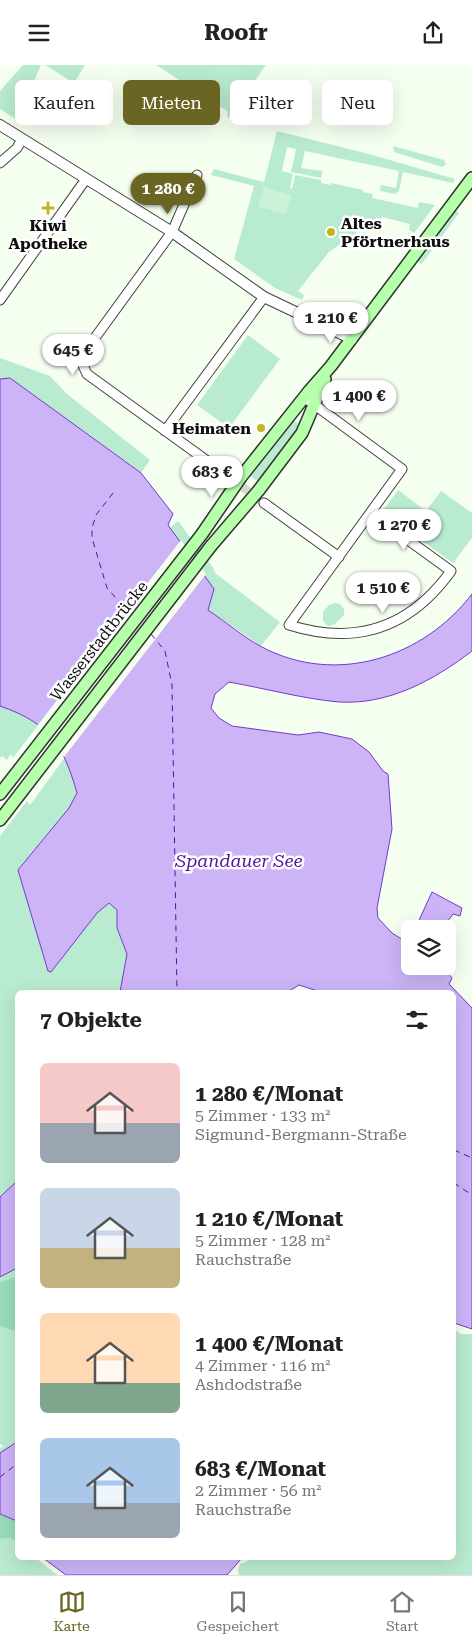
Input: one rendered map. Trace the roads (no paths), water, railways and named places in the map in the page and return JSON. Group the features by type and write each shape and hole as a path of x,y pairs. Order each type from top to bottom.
{"main road":[{"path":"331,366 472,178"},
{"name":"Wasserstadtbrücke","path":"0,794 202,533 241,477 331,366"},
{"name":"Wasserstadtbrücke","path":"0,820 211,546 259,490 299,439 331,366"}],"street":[{"path":"0,125 172,232 264,297 352,339"},
{"path":"0,163 16,148 22,139"},
{"path":"197,175 172,232 86,350 81,361 87,374 221,471"},
{"path":"0,300 86,179"},
{"path":"164,431 264,297"},
{"path":"304,397 402,469 289,625 310,631 332,634 353,634 376,629 403,617 423,603 451,571 371,513"},
{"path":"264,503 339,557"}],"water":[{"name":"Spandauer See","path":"10,378 141,473 173,514 168,525 214,589 208,610 262,647 290,659 319,664 348,664 376,659 404,649 429,635 452,616 472,594 472,651 442,672 410,689 376,699 358,702 339,702 229,682 215,694 211,708 219,718 232,726 298,735 319,732 352,739 369,752 383,771 388,774 392,829 377,908 378,918 392,933 401,939 401,975 450,975 452,978 449,984 455,990 315,990 299,985 291,990 120,990 127,954 117,928 117,910 109,903 97,913 51,972 48,971 18,870 69,808 77,793 66,761 52,737 31,720 0,706 0,379"},
{"path":"432,892 462,908 460,916 453,914 449,920 419,920"},
{"name":"Spandauer See","path":"456,991 472,1008 472,1329 456,1324"},
{"path":"15,1183 15,1269 0,1277 0,1197"},
{"path":"15,1443 15,1520 0,1514 0,1453"},
{"path":"46,1560 240,1560 227,1575 66,1575"}],"tunnel":[{"path":"221,471 264,503"}],"place":[{"name":"Kiwi Apotheke","path":"48,208"},
{"name":"Altes Pförtnerhaus","path":"331,232"},
{"name":"Heimaten","path":"261,428"}]}
